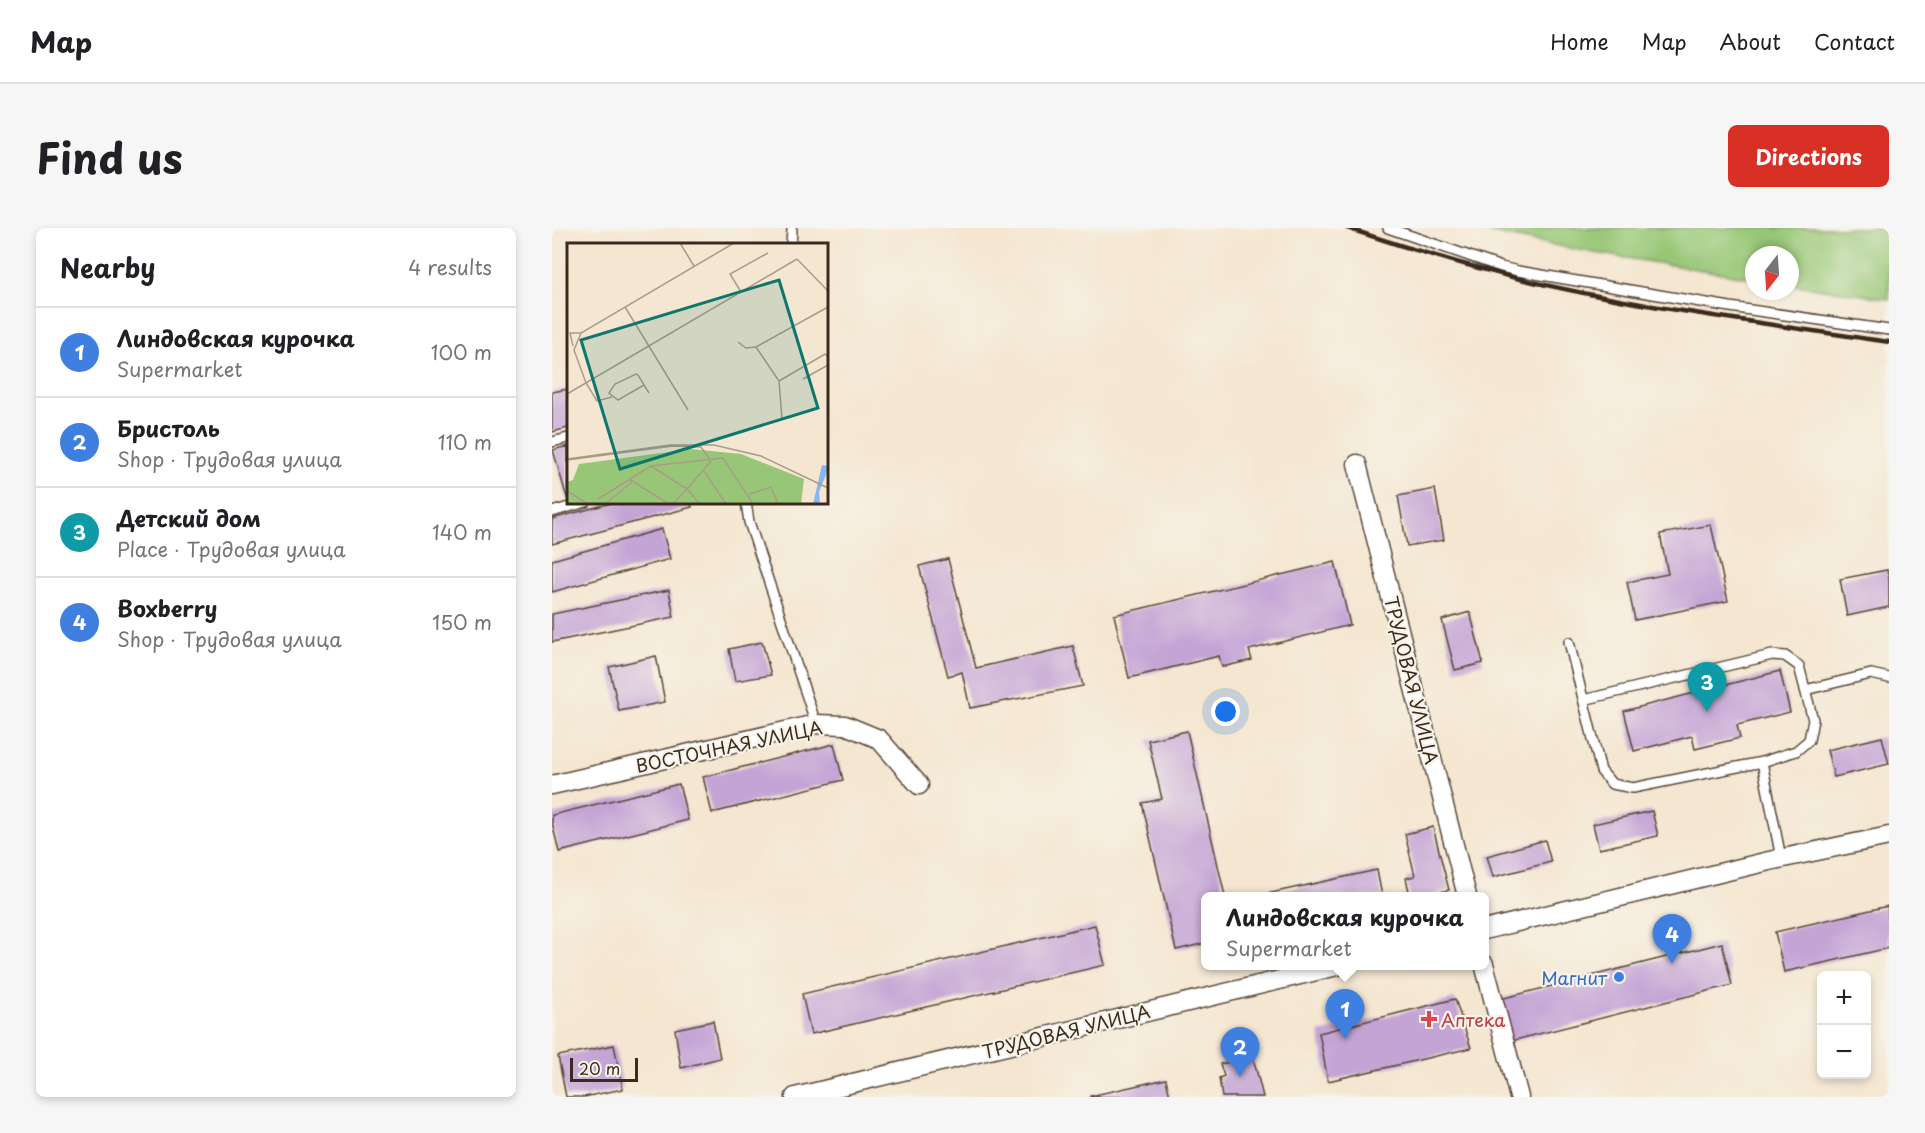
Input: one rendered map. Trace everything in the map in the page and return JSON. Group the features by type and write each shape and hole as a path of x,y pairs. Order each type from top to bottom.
{"street":[{"name":"ТРУДОВАЯ УЛИЦА","path":"1357,464 1466,892"},
{"name":"ВОСТОЧНАЯ УЛИЦА","path":"552,785 816,724 845,725 879,739 919,786"},
{"path":"1489,929 1781,858 1889,836"},
{"name":"ТРУДОВАЯ УЛИЦА","path":"803,1096 1321,970"},
{"path":"1487,970 1519,1097"}],"lane":[{"path":"1388,228 1518,271 1730,307 1889,330"},
{"path":"791,243 792,230"},
{"path":"552,442 567,438"},
{"path":"552,512 579,504"},
{"path":"746,504 749,522 816,724"},
{"path":"1569,642 1583,700 1601,771 1612,784 1633,788 1762,762 1796,751 1809,740 1813,720 1799,666 1785,656 1772,655 1583,700"},
{"path":"1805,690 1871,674 1889,678"},
{"path":"1762,762 1781,858"}],"green space":[{"path":"1466,228 1889,228 1889,299 1799,285 1799,246 1745,246 1745,277 1595,253"}],"building":[{"path":"567,389 567,428 552,432 552,392"},
{"path":"567,446 567,498 553,450"},
{"path":"1435,489 1444,540 1407,546 1398,496"},
{"path":"608,504 691,504 692,507 552,544 552,519"},
{"path":"1711,525 1728,601 1635,620 1627,582 1668,574 1660,534"},
{"path":"662,529 670,559 552,592 552,560"},
{"path":"948,559 976,668 1073,646 1083,686 970,708 962,672 948,676 919,566"},
{"path":"1335,562 1350,625 1249,650 1252,660 1222,667 1219,656 1129,678 1114,615"},
{"path":"1887,570 1889,607 1847,616 1840,579"},
{"path":"669,590 674,617 552,642 552,614"},
{"path":"1470,612 1483,663 1455,670 1442,620"},
{"path":"762,642 771,675 735,681 729,649"},
{"path":"656,656 665,702 619,711 609,667"},
{"path":"1780,671 1790,712 1737,725 1740,738 1695,749 1692,736 1634,751 1624,711"},
{"path":"1187,731 1224,892 1201,892 1201,944 1176,950 1142,803 1162,799 1148,740"},
{"path":"1882,737 1889,764 1834,777 1827,750"},
{"path":"834,744 843,780 712,813 703,777"},
{"path":"679,784 688,820 559,852 552,815"},
{"path":"1652,811 1658,836 1599,849 1593,824"},
{"path":"1433,827 1449,890 1409,892 1406,878 1415,876 1405,834"},
{"path":"1545,840 1551,862 1493,877 1487,856"},
{"path":"1377,870 1381,892 1276,892"},
{"path":"1888,906 1889,948 1784,972 1775,932"},
{"path":"1095,925 1105,965 811,1034 802,994"},
{"path":"1722,943 1732,985 1507,1042 1496,1000"},
{"path":"1455,999 1471,1048 1328,1081 1319,1033"},
{"path":"713,1021 720,1058 681,1068 675,1029"},
{"path":"614,1045 623,1089 584,1097 566,1097 558,1056"},
{"path":"1253,1057 1263,1097 1222,1097 1219,1078 1224,1076 1220,1064"},
{"path":"1166,1079 1170,1097 1090,1097 1090,1096"}],"railway":[{"path":"1347,228 1508,276 1602,297 1698,314 1889,342"}],"place":[{"name":"Детский дом","path":"1707,712"},
{"name":"Boxberry","path":"1672,964"},
{"name":"Магнит","path":"1619,977"},
{"name":"Аптека","path":"1429,1019"},
{"name":"Линдовская курочка","path":"1345,1039"},
{"name":"Бристоль","path":"1240,1077"}]}
